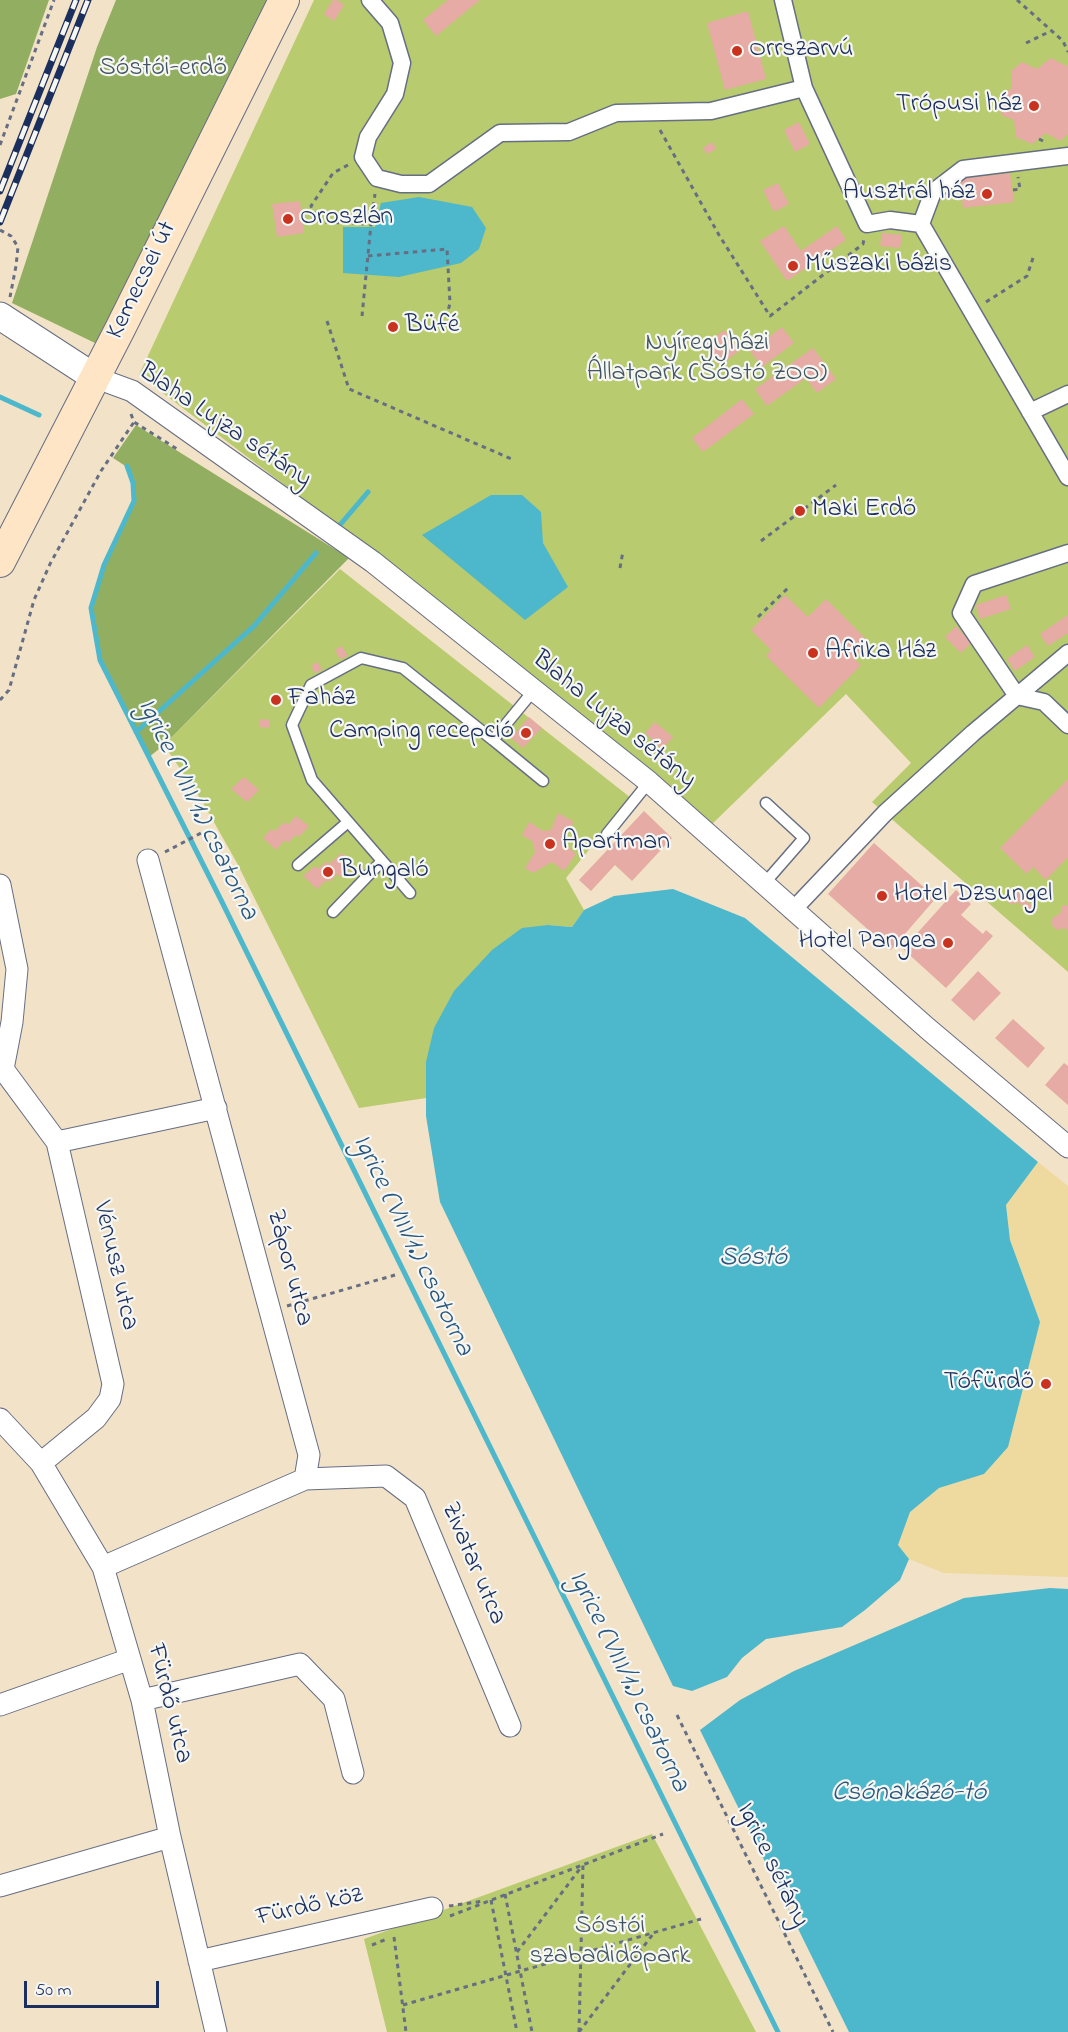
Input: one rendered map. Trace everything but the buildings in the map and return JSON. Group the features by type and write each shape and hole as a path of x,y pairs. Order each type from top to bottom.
{"main road":[{"name":"Kemecsei út","path":"0,562 284,0"}],"street":[{"path":"370,0 390,23 402,63 394,94 368,136 363,157 377,178 401,184 429,184 500,134 569,132 616,114 711,111 804,88"},
{"path":"783,0 804,88 867,224 890,220 921,224"},
{"path":"921,224 933,192 963,169 1068,156"},
{"path":"921,224 1068,477"},
{"path":"4,309 94,377"},
{"name":"Blaha Lujza sétány","path":"94,377 132,391 363,556 534,690 649,782 792,911 1068,1147"},
{"path":"1030,412 1068,394"},
{"path":"1068,553 974,584 961,613 1017,696 1044,702 1068,725"},
{"path":"792,911 885,813 973,733 1068,653"},
{"name":"Zápor utca","path":"148,860 309,1455 305,1479"},
{"name":"Vénusz utca","path":"0,885 17,969 12,1022 2,1069 57,1142 113,1384 110,1399 96,1418 41,1463"},
{"path":"57,1142 216,1108"},
{"name":"Fürdő utca","path":"0,1419 41,1463 103,1567 142,1700 170,1837 216,2032"},
{"name":"Zivatar utca","path":"305,1479 386,1476 415,1498 510,1726"},
{"path":"103,1567 305,1479"},
{"path":"0,1705 130,1659"},
{"path":"142,1700 300,1664 334,1699 353,1773"},
{"path":"0,1886 170,1837"},
{"name":"Fürdő köz","path":"199,1961 440,1912"}],"lane":[{"path":"410,893 312,780 292,725 310,685 361,658 403,668 543,782"},
{"path":"493,740 534,690"},
{"path":"607,834 649,782"},
{"path":"763,885 804,838 766,803"},
{"path":"298,865 348,822"},
{"path":"333,912 381,861"}],"path":[{"path":"0,145 54,0"},
{"path":"1017,0 1063,41 1068,52"},
{"path":"1026,43 1052,31"},
{"path":"650,113 719,235 770,316 862,244 867,224"},
{"path":"363,157 333,173 310,207 319,222 371,224"},
{"path":"362,316 377,178"},
{"path":"0,230 11,236 18,247 16,266 4,309"},
{"path":"368,256 447,249 450,303 443,331"},
{"path":"972,312 1027,276 1034,255"},
{"path":"327,321 349,389 514,460"},
{"path":"0,700 9,690 34,600 42,582 101,471 134,422"},
{"path":"761,541 836,484"},
{"path":"620,568 623,551"},
{"path":"758,617 788,588"},
{"path":"177,845 203,832"},
{"path":"271,1311 396,1275"},
{"name":"Igrice sétány","path":"677,1715 833,2032"},
{"path":"440,1912 492,1900 663,1834"},
{"path":"517,1952 583,1865"},
{"path":"579,2032 583,1865"},
{"path":"505,1894 532,2032"},
{"path":"440,1912 492,1900"},
{"path":"492,1900 517,2032"},
{"path":"403,2005 701,1919"},
{"path":"579,2032 654,1932"},
{"path":"372,1945 394,1937 406,2032"}],"green space":[{"name":"Sóstói-erdő","path":"0,0 49,0 16,94 0,99"},
{"name":"Sóstói-erdő","path":"116,0 278,0 95,343 12,303 97,47"},
{"name":"Nyíregyházi Állatpark (Sóstó ZOO)","path":"314,0 1068,0 1068,972 872,802 911,763 846,694 709,827 364,545 139,375"},
{"path":"136,425 349,558 164,745 149,757 100,660 91,608 104,565 134,501 133,483 127,467 113,458"},
{"path":"340,569 631,798 566,878 584,910 572,927 548,925 426,1062 426,1098 359,1108 237,863 202,801 164,745"},
{"name":"Sóstói szabadidőpark","path":"652,1834 756,2032 387,2032 364,1939"}],"sand":[{"name":"Tófürdő","path":"1038,1162 1068,1186 1068,1577 944,1573 909,1559 898,1545 910,1512 939,1488 984,1474 1040,1322 1010,1240 1006,1205"}],"water":[{"path":"419,197 472,207 486,228 479,249 461,263 399,277 343,273 343,227 375,227 381,203"},
{"path":"491,495 522,495 541,512 543,543 568,587 525,620 422,535"},
{"name":"Sóstó","path":"673,889 745,918 1038,1162 1006,1205 1010,1240 1040,1322 1008,1447 984,1474 939,1488 910,1512 898,1545 909,1559 900,1580 865,1610 842,1627 766,1639 742,1658 727,1677 692,1691 673,1686 440,1202 426,1116 426,1062 434,1028 454,991 492,950 522,928 548,925 572,927 584,910 614,896"},
{"name":"Csónakázó-tó","path":"1050,1588 1068,1589 1068,2032 849,2032 700,1730 740,1700 794,1671 964,1598"}],"pier":[{"path":"784,1900 800,1905 803,1920 798,1927"}],"waterway":[{"name":"Igrice (VIII/1.) csatorna","path":"0,397 39,415"},
{"name":"Igrice (VIII/1.) csatorna","path":"127,466 133,483 134,501 104,565 91,608 100,660 222,902 778,2032"},
{"path":"339,526 368,492"},
{"path":"136,732 254,626 316,553"}],"railway":[{"path":"0,191 76,0"},
{"path":"0,222 88,0"}],"place":[{"name":"Orrszarvú","path":"737,51"},
{"name":"Trópusi ház","path":"1034,106"},
{"name":"Ausztrál ház","path":"987,194"},
{"name":"Oroszlán","path":"288,219"},
{"name":"Műszaki bázis","path":"793,266"},
{"name":"Büfé","path":"393,327"},
{"name":"Maki Erdő","path":"800,511"},
{"name":"Afrika Ház","path":"813,653"},
{"name":"Faház","path":"276,700"},
{"name":"Camping recepció","path":"526,733"},
{"name":"Apartman","path":"550,844"},
{"name":"Bungaló","path":"328,872"},
{"name":"Hotel Dzsungel","path":"882,896"},
{"name":"Hotel Pangea","path":"948,943"},
{"name":"Tófürdő","path":"1046,1384"}]}
